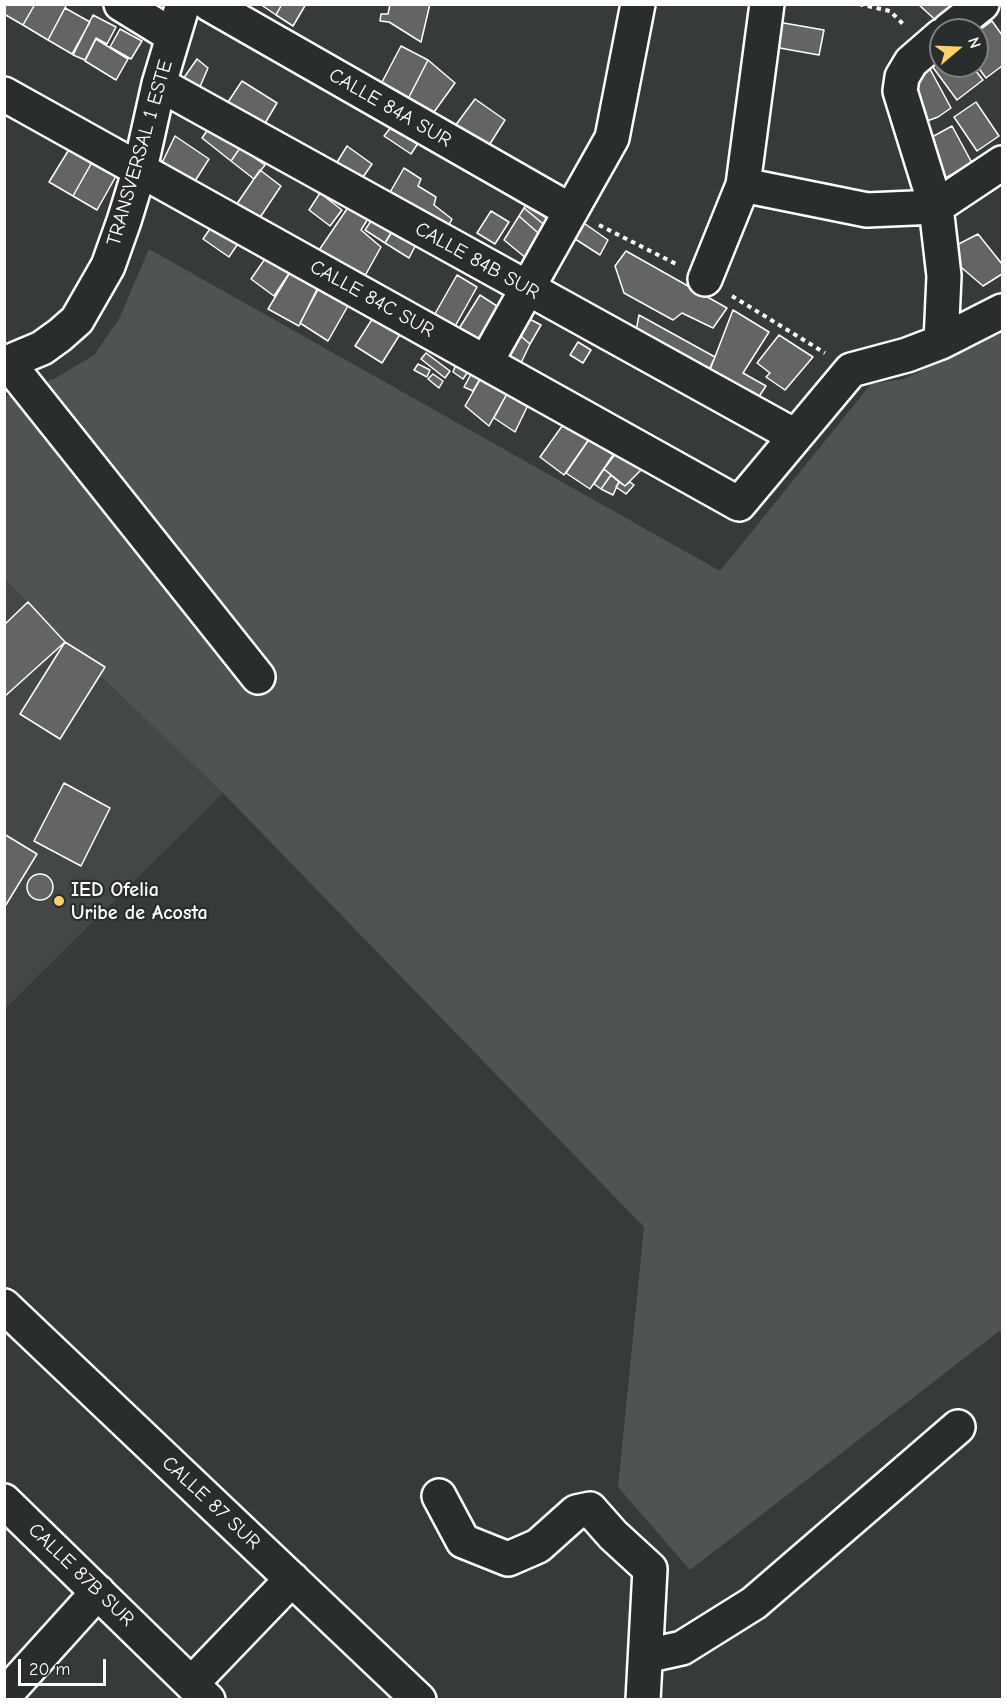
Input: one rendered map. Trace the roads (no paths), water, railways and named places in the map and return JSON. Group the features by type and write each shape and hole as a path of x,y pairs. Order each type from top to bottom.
{"street":[{"path":"121,4 173,36"},
{"name":"TRANSVERSAL 1 ESTE","path":"6,363 42,348 77,320 108,266 140,169 159,84 183,4"},
{"name":"CALLE 84A SUR","path":"209,4 571,211"},
{"path":"486,362 612,138 638,4"},
{"path":"705,279 743,185 767,4"},
{"path":"964,18 982,4"},
{"path":"929,46 910,62 902,76 900,91 936,207 944,276 941,342"},
{"name":"CALLE 84B SUR","path":"159,84 795,436"},
{"name":"CALLE 84C SUR","path":"4,94 739,504 795,436"},
{"path":"743,185 867,210 936,207 1002,163"},
{"path":"795,436 851,370 907,355 941,342 1002,311"},
{"path":"6,363 258,677"},
{"name":"CALLE 87 SUR","path":"4,1306 419,1700"},
{"path":"4,1337 45,1346"},
{"path":"646,1656 682,1648 754,1604 958,1427"},
{"path":"439,1496 463,1541 508,1559 538,1546 576,1512 590,1509 613,1535 650,1569 643,1700"},
{"name":"CALLE 87B SUR","path":"4,1501 200,1691"},
{"path":"200,1691 292,1579"},
{"path":"10,1692 98,1592"}],"place":[{"name":"IED Ofelia Uribe de Acosta","path":"59,901"}]}
